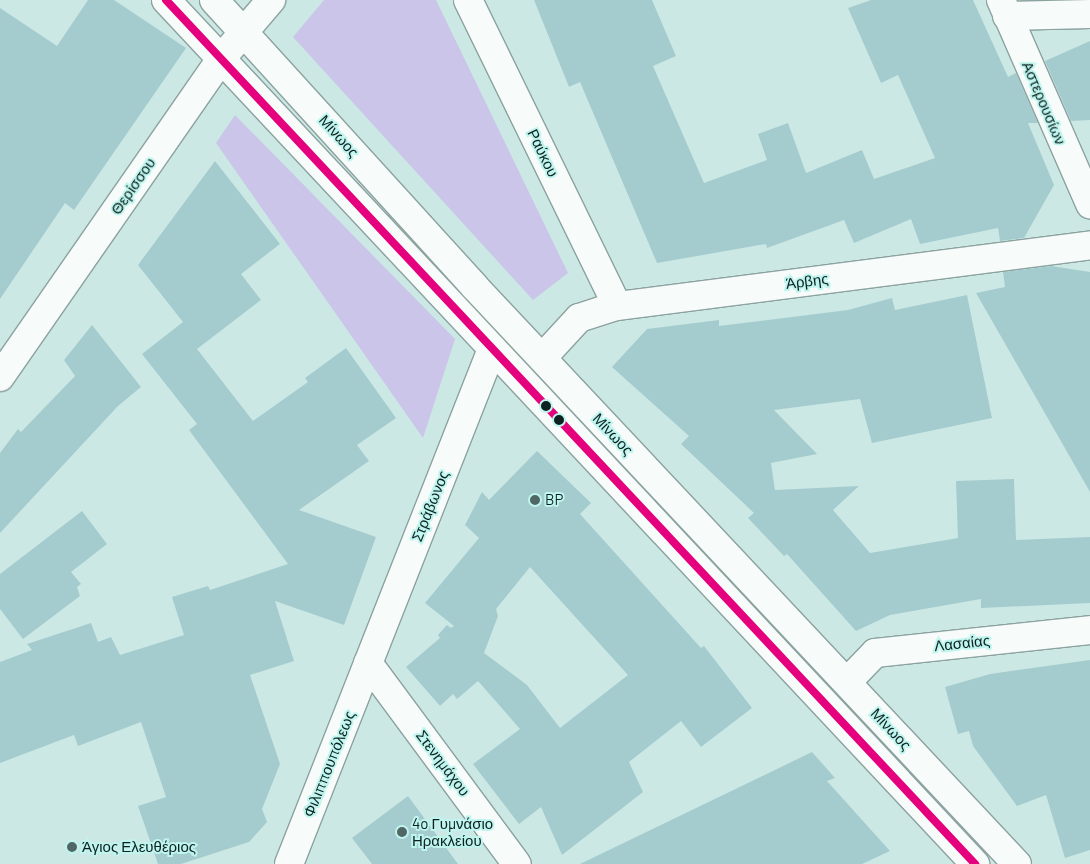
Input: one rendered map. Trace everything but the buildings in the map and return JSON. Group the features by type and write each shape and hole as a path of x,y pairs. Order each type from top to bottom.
{"street":[{"name":"Μίνωος","path":"166,0 220,60 975,864"},
{"name":"Μίνωος","path":"214,0 474,286 1017,864"},
{"name":"Θερίσσου","path":"0,377 220,60 271,0"},
{"name":"Ραύκου","path":"468,0 617,306"},
{"path":"1004,8 1090,14"},
{"name":"Αστερουσίων","path":"1004,8 1090,204"},
{"name":"Άρβης","path":"542,357 579,318 617,306 1090,245"},
{"name":"Στράβωνος","path":"368,663 492,349"},
{"name":"Λασαίας","path":"847,682 875,653 1090,630"},
{"name":"Φιλιππουπόλεως","path":"289,864 368,663"},
{"name":"Στενημάχου","path":"368,663 517,864"}],"shaded area":[{"path":"324,0 436,0 568,273 533,300 293,37"},
{"path":"235,115 455,339 423,438 216,143"}],"transit line":[{"path":"166,0 975,864"}],"place":[{"name":"BP","path":"535,500"},
{"name":"4o Γυμνάσιο Ηρακλείου","path":"402,832"},
{"name":"Άγιος Ελευθέριος","path":"72,847"}]}
